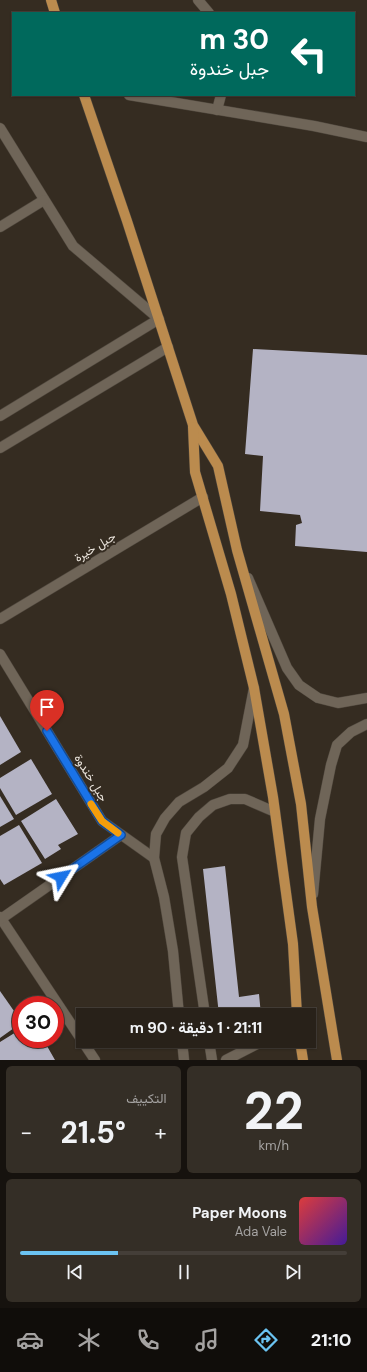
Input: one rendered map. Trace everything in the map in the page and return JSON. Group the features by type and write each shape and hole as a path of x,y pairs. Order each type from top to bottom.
{"main road":[{"path":"51,0 55,12"},
{"path":"84,96 127,221 193,425 218,466 237,550 284,714 301,804 312,908 337,1060"},
{"path":"193,425 195,472 231,594 254,688 275,812 293,944 297,1008"},
{"path":"301,1048 303,1060"}],"street":[{"path":"198,0 208,12"},
{"path":"135,96 314,126 367,138"},
{"path":"217,110 221,96"},
{"path":"0,128 73,246 159,319 0,416"},
{"path":"0,227 44,200"},
{"path":"0,448 168,347"},
{"name":"جبل خيرة","path":"0,619 203,497"},
{"path":"237,550 287,668 299,685 318,698 338,703 367,698"},
{"name":"جبل خندوة","path":"0,654 102,821 154,858"},
{"path":"178,1008 173,951 164,897 154,858 156,834 165,818 179,802 204,787 228,768 243,745 254,688"},
{"path":"312,908 320,819 331,765 337,745 352,732 367,724"},
{"path":"204,1008 182,857 186,833 198,817 213,805 230,800 245,799 275,812"},
{"path":"95,1060 1,918 121,835"},
{"path":"183,1048 184,1060"},
{"path":"210,1048 212,1060"},
{"path":"226,1060 249,1048"}],"building":[{"path":"253,349 367,355 367,552 295,546 296,525 302,523 300,515 260,511 263,456 245,454"},
{"path":"0,716 21,752 0,765"},
{"path":"31,759 52,794 16,815 0,788 0,778"},
{"path":"0,796 14,819 0,827"},
{"path":"56,799 78,834 58,845 61,849 45,859 21,821"},
{"path":"19,825 42,863 4,885 0,879 0,836"},
{"path":"225,866 239,997 259,994 260,1008 218,1008 203,869"},
{"path":"0,991 12,1008 12,1029 0,1038"},
{"path":"12,1035 12,1048 48,1048 55,1060 0,1060 0,1042"}],"slow traffic":[{"path":"91,804 102,821 118,833"}],"route":[{"path":"47,731 102,821 121,835 61,877"}]}
